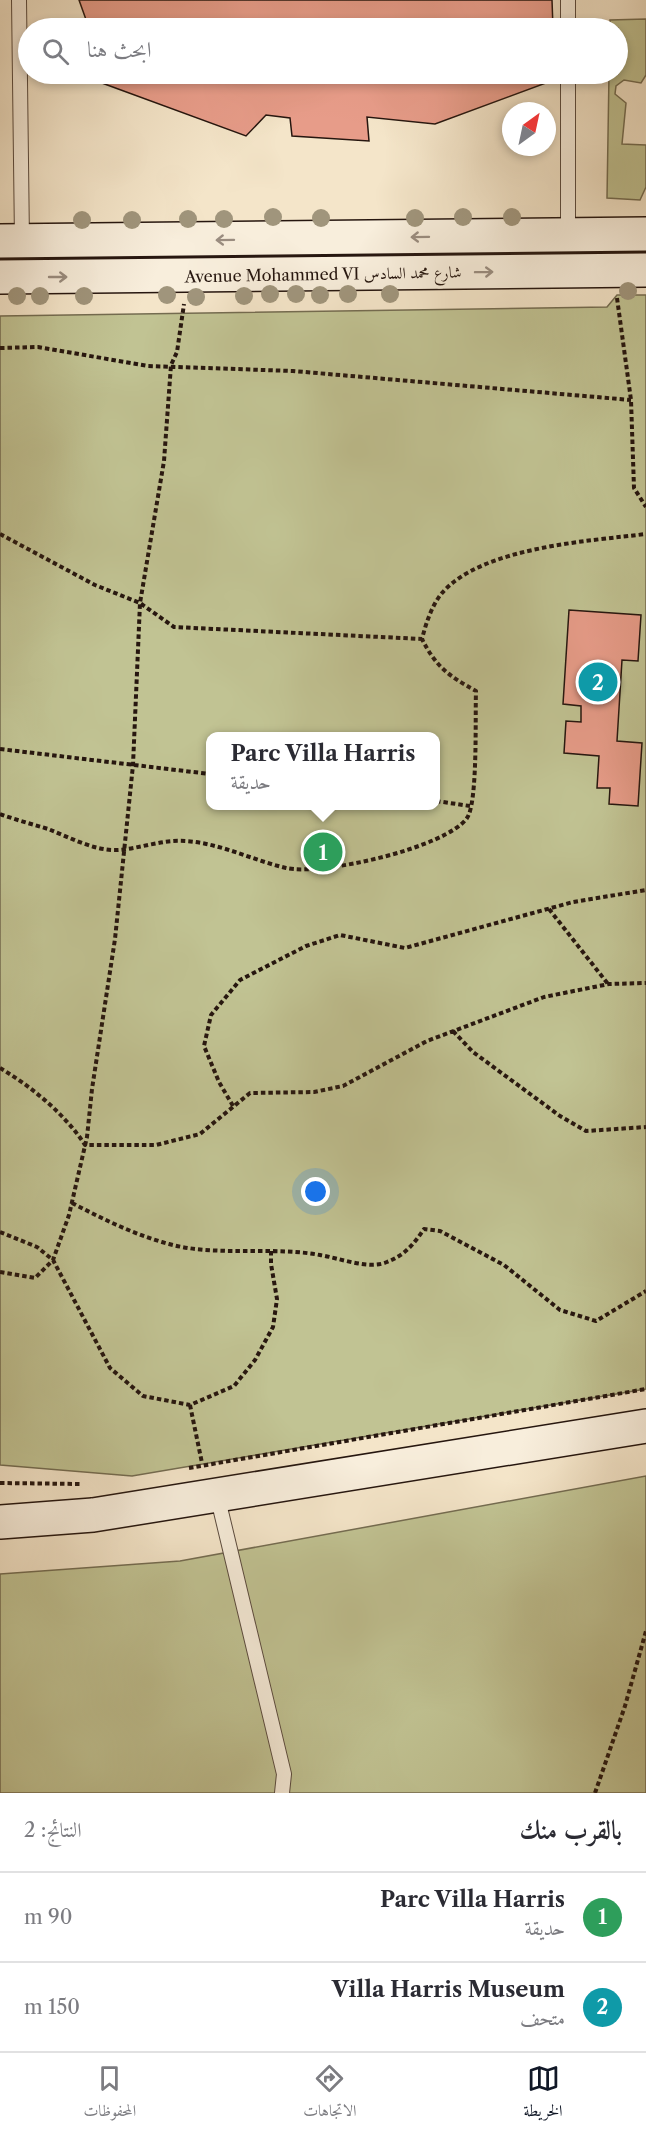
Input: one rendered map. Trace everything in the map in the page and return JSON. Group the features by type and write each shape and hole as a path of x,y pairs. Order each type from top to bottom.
{"main road":[{"path":"11,241 646,234"},
{"name":"Avenue Mohammed VI شارع محمد السادس","path":"0,278 646,270"},
{"path":"0,1522 93,1515 646,1426"}],"lane":[{"path":"18,18 19,0"},
{"path":"568,0 568,18"},
{"path":"11,241 18,30"},
{"path":"568,84 568,235"},
{"path":"217,1496 284,1774 282,1793"}],"path":[{"path":"617,295 631,400 634,488 646,507"},
{"path":"0,1272 35,1278 53,1260 72,1203 85,1146 115,939 133,765 140,603 164,461 171,365 177,352 184,303"},
{"path":"0,348 38,347 105,360 293,371 631,400"},
{"path":"0,534 94,585 140,603 174,627 422,639"},
{"path":"0,814 78,842 115,850 183,840 214,845 288,868 315,868 389,857 422,845 454,830 468,818 470,806 476,692 446,674 422,639 427,620 442,593 466,575 539,548 646,534"},
{"path":"0,749 206,774"},
{"path":"440,802 470,806"},
{"path":"233,1106 219,1083 204,1046 211,1015 240,980 306,946 340,936 405,948 592,898 646,890"},
{"path":"549,909 609,984"},
{"path":"85,1146 156,1145 200,1134 250,1093 314,1092 343,1086 427,1041 544,997 609,984 646,984"},
{"path":"453,1031 473,1052 560,1116 586,1131 646,1127"},
{"path":"0,1068 23,1082 53,1109 77,1133 85,1146"},
{"path":"72,1203 106,1221 170,1245 220,1250 271,1249 360,1263 385,1263 409,1250 424,1229 440,1231 504,1266 560,1310 596,1321 646,1291"},
{"path":"0,1232 37,1247 53,1260 110,1368 143,1396 190,1405 234,1386 255,1360 273,1327 277,1299 271,1249"},
{"path":"179,1470 202,1463 646,1389"},
{"path":"190,1405 202,1463"},
{"path":"0,1483 90,1484"},
{"path":"595,1793 625,1706 646,1631"}],"green space":[{"path":"646,19 646,75 641,83 628,81 628,20"},
{"path":"609,84 619,84 616,86 615,94 626,103 622,144 646,145 646,187 640,200 607,198"},
{"path":"617,295 646,295 646,1389 132,1476 0,1465 0,316 607,307"},
{"path":"646,1476 646,1793 0,1793 0,1574 180,1561"}],"building":[{"path":"79,0 552,0 553,18 85,18"},
{"path":"105,84 543,84 435,124 367,117 369,141 292,136 290,118 266,115 246,136"},
{"path":"569,610 641,615 638,661 622,660 617,741 642,743 638,806 609,804 610,788 597,788 599,756 564,753 566,721 581,722 581,706 563,704"}],"place":[{"name":"Villa Harris Museum","path":"598,682"},
{"name":"Parc Villa Harris","path":"323,852"}]}
